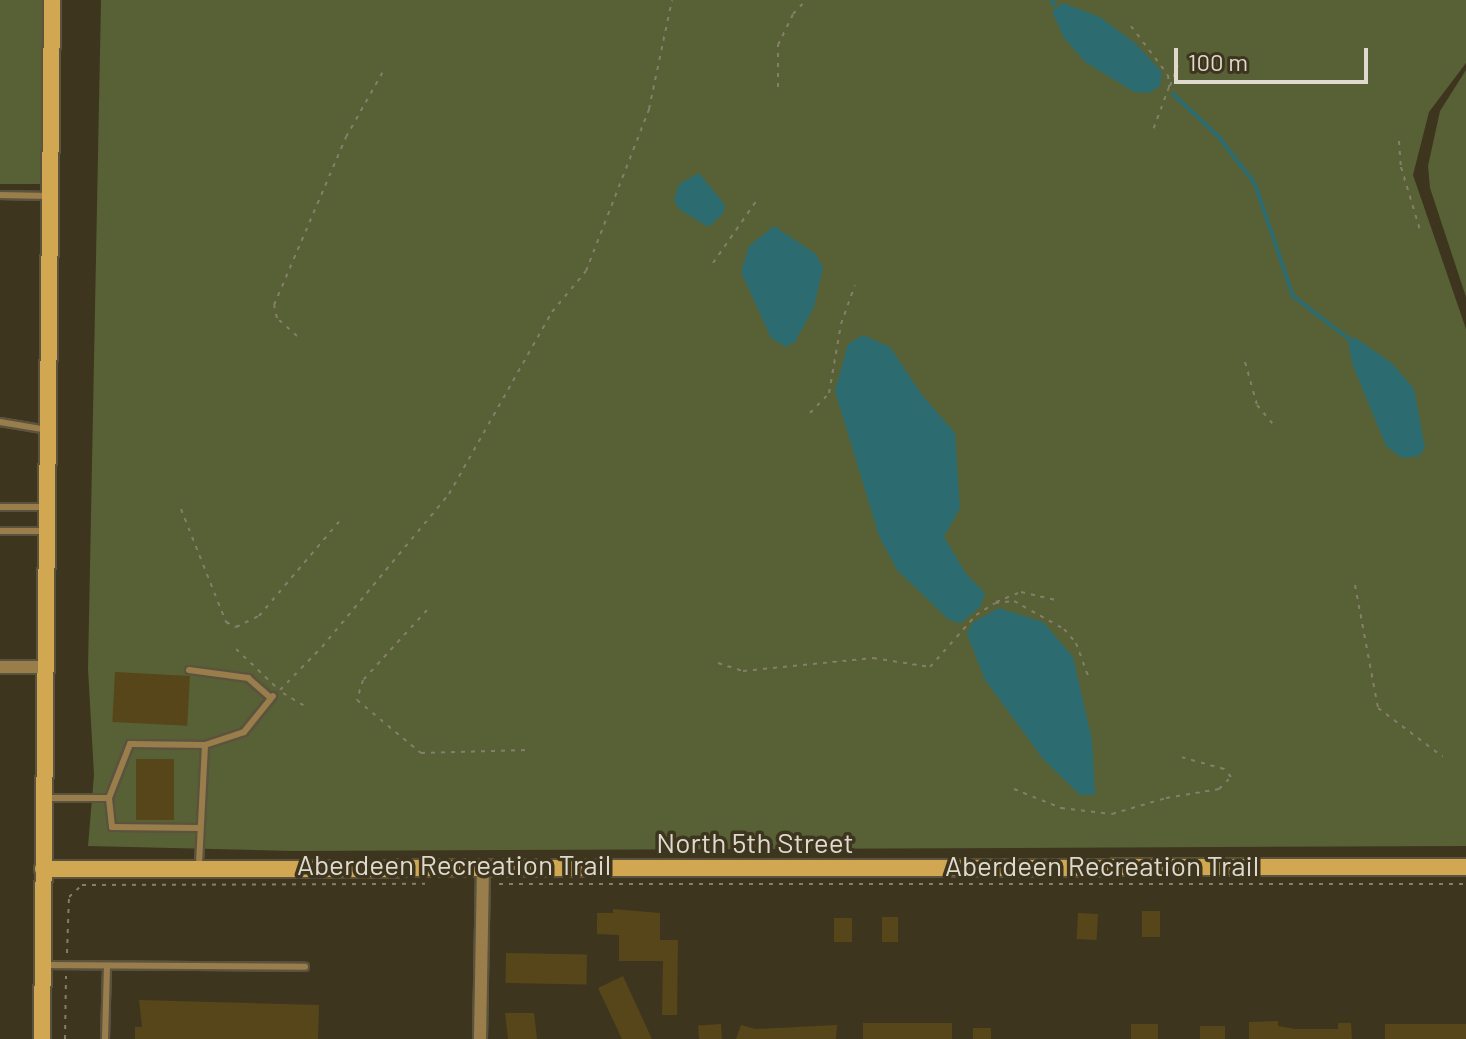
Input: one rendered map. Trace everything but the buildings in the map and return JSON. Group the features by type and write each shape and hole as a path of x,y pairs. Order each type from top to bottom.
{"street":[{"path":"42,1039 52,0"},
{"path":"0,667 45,667"},
{"name":"North 5th Street","path":"43,869 199,869 483,876 1466,867"},
{"path":"480,1039 483,876"}],"lane":[{"path":"0,195 50,196"},
{"path":"0,422 48,430"},
{"path":"0,507 47,507"},
{"path":"0,531 47,531"},
{"path":"189,670 248,678 272,697 244,732 205,745 130,744 109,798 112,827 199,828"},
{"path":"199,869 205,745"},
{"path":"44,798 109,798"},
{"path":"42,965 305,967"},
{"path":"105,1039 107,966"}],"path":[{"path":"272,697 322,647 449,494 552,312 586,271 649,109 672,0"},
{"path":"778,87 778,45 793,14 806,0"},
{"path":"1131,26 1165,65 1169,87"},
{"path":"1153,130 1178,65"},
{"path":"297,336 277,318 274,305 346,137 385,68"},
{"path":"1399,141 1401,167 1420,230"},
{"path":"713,263 759,197"},
{"path":"810,413 829,393 841,324 855,285"},
{"path":"1245,362 1257,405 1274,425"},
{"path":"181,509 226,622 236,627 259,616 343,517"},
{"path":"1355,585 1378,708 1443,757"},
{"path":"718,663 743,671 873,658 930,667 976,615 995,603 1021,592 1059,601"},
{"path":"995,603 1022,604 1064,629 1076,643 1090,681"},
{"path":"427,610 363,680 357,700 421,753 528,750"},
{"path":"236,649 279,690 306,707"},
{"path":"1014,789 1061,808 1112,814 1219,789 1231,777 1224,769 1181,757"},
{"name":"Aberdeen Recreation Trail","path":"483,876 1466,884"},
{"name":"Aberdeen Recreation Trail","path":"65,1039 69,897 82,885 436,884"}],"green space":[{"path":"0,0 43,0 43,184 0,184"},
{"path":"101,0 1466,0 1466,63 1429,112 1413,175 1466,329 1466,846 293,851 88,846 94,775 88,669"},
{"path":"1466,70 1466,297 1430,188 1428,166 1440,111"}],"water":[{"path":"1063,3 1100,17 1136,44 1162,72 1160,86 1149,93 1134,92 1085,62 1064,38 1052,11"},
{"path":"699,173 725,205 723,214 708,227 679,209 674,200 679,184"},
{"path":"774,226 816,254 823,268 814,307 795,342 786,347 771,338 741,272 749,246"},
{"path":"863,335 890,347 922,395 955,433 960,508 944,537 967,575 985,593 980,607 961,623 949,620 897,570 879,536 835,391 848,344"},
{"path":"1354,337 1392,363 1414,389 1425,448 1419,456 1402,458 1386,446 1353,366 1348,342"},
{"path":"999,608 1043,622 1073,657 1092,740 1095,795 1080,795 1044,760 985,680 967,634 972,623"}],"waterway":[{"path":"1051,0 1055,5"},
{"path":"1173,94 1219,137 1255,184 1293,296 1349,339"}]}
